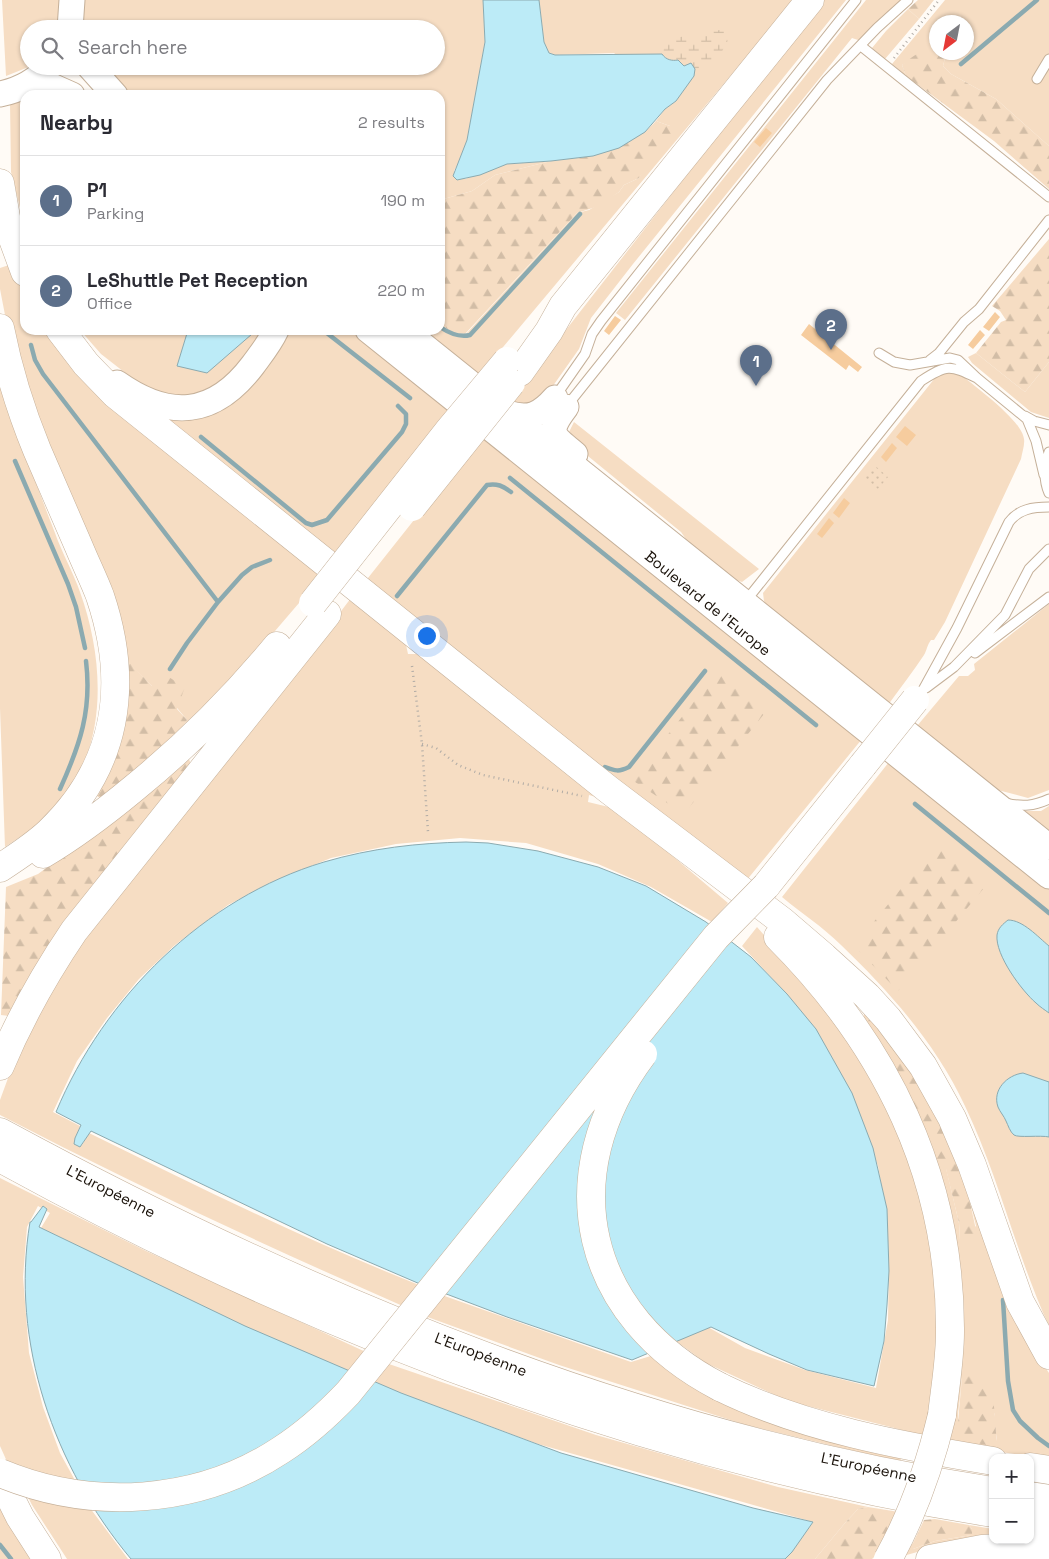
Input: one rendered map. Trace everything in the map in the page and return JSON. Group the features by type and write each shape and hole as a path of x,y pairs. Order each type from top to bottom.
{"highway":[{"path":"0,1066 30,1000 74,931 320,608 513,366 549,331 564,306 810,0"},
{"path":"0,183 7,223 20,258"},
{"path":"0,328 14,383 36,448 100,597 114,660 115,694 105,750 96,771 85,789 65,816 48,833 33,846 0,868"},
{"path":"66,339 96,375 115,394 598,793 748,907 787,945 845,1014 862,1038 886,1077 903,1112 922,1159 934,1196 944,1246 949,1307 949,1360 942,1415 921,1486 911,1512 888,1559"},
{"path":"0,875 28,862 68,838 108,810 144,780 208,723 320,608"},
{"path":"0,1475 47,1490 78,1495 138,1498 168,1494 213,1484 253,1467 304,1434 327,1415 348,1393 716,937 766,886 919,695"},
{"path":"598,793 728,879 824,957 867,996 906,1042 923,1066 963,1141 1010,1277 1032,1325 1049,1355"},
{"path":"766,886 728,946 642,1055 612,1102 599,1137 591,1190 596,1242 608,1275 624,1306 635,1322 665,1351 720,1387 763,1406 825,1425 910,1446 989,1460"},
{"name":"L'Européenne","path":"0,1132 142,1207 274,1269 380,1314 504,1363 610,1399 734,1436 874,1469 989,1490"},
{"name":"L'Européenne","path":"0,1158 133,1228 273,1294 399,1348 506,1388 637,1431 738,1460 843,1486 989,1513"},
{"path":"1034,1468 1049,1470"},
{"path":"0,1475 20,1517 46,1559"},
{"path":"1034,1497 1049,1499"},
{"path":"1034,1519 1049,1521"},
{"path":"930,1559 960,1552 997,1553 1049,1545"}],"main road":[{"path":"71,20 72,0"},
{"path":"15,89 41,75"},
{"path":"97,75 111,90"},
{"path":"15,89 54,87 61,90"},
{"path":"66,339 102,372 144,400 170,408 192,408 203,406 216,400 238,383 260,356 273,335"},
{"name":"Boulevard de l'Europe","path":"374,335 1049,876"},
{"name":"Boulevard de l'Europe","path":"410,335 1049,847"},
{"path":"507,413 517,416 530,416 560,402"},
{"path":"560,402 554,425 557,437 657,521 694,563"}],"lane":[{"path":"560,402 600,321 856,0"},
{"path":"560,402 827,80 908,0"},
{"path":"862,46 1049,197"},
{"path":"1037,79 1049,59"},
{"path":"927,362 939,353 964,322 979,309 1049,220"},
{"path":"879,353 894,362 910,365 950,358 958,360 1022,415 1049,425"},
{"path":"744,603 921,381 940,369 949,368 958,369 977,378"},
{"path":"1022,415 1033,432 1049,493"},
{"path":"1044,475 1049,452"},
{"path":"919,695 957,628 1009,522 1022,511 1049,507"},
{"path":"954,667 1005,615 1029,569 1049,549"},
{"path":"919,695 1049,597"},
{"path":"987,797 1016,806 1035,805 1049,799"}],"path":[{"path":"887,67 939,0"},
{"path":"412,666 422,744 428,832"},
{"path":"422,744 436,748 458,765 483,775 598,793"}],"green space":[{"path":"2,0 61,0 59,20 20,20 20,70 6,76"},
{"path":"79,0 483,0 485,42 467,140 454,171 465,179 507,164 551,161 495,175 472,191 445,199 445,90 126,90 110,75 445,75 445,20 79,20"},
{"path":"539,0 794,0 478,377 425,335 445,335 445,327 451,332 466,334 577,213 589,210 619,192 624,185 639,178 670,126 656,121 665,109 676,101 614,53 555,55 549,53 544,42"},
{"path":"823,0 846,0 591,318 579,349 543,400 538,404 509,403"},
{"path":"866,0 902,0 880,19 861,41 852,38 625,320 616,313"},
{"path":"918,0 934,0 919,19 908,9"},
{"path":"945,0 1049,0 1049,146 996,99 951,74 943,66 944,60 974,60 974,15 933,15"},
{"path":"908,9 919,19 885,59 872,48"},
{"path":"929,19 929,50 902,65 906,76 892,64"},
{"path":"720,30 728,31 731,34 724,48 713,64 694,76 695,69 665,58 661,54 669,39"},
{"path":"929,48 929,60 944,60 943,66 951,74 996,99 1049,146 1049,189 994,141 906,76 902,65 921,51"},
{"path":"20,99 20,208 11,172 10,102"},
{"path":"656,121 670,126 673,135 639,178 624,185 619,192 599,206 577,213 465,334 451,332 445,327 445,199 472,191 495,175 551,161 593,156 645,132"},
{"path":"1049,239 1049,362 1025,392 976,353 1001,322 1006,320 1000,311 992,306"},
{"path":"12,264 20,282 20,335 54,335 323,575 245,666 183,726 187,720 159,686 152,686 125,659 11,346 0,289 0,268"},
{"path":"84,335 263,335 218,390 185,398 142,386 101,354"},
{"path":"280,335 358,335 454,411 336,559 154,413 192,417"},
{"path":"976,353 1025,392 1049,362 1049,418 1031,412 972,363 968,357"},
{"path":"952,372 959,373 1007,413 1021,431 1024,446 1021,459 945,622 888,705 769,610 764,601 763,593 935,378"},
{"path":"0,379 33,476 77,585 88,618 94,644 98,699 95,725 88,751 78,776 64,799 44,820 5,847 0,708"},
{"path":"574,422 759,569 742,582 727,577 697,555 681,532 572,443 567,436"},
{"path":"483,433 862,739 746,881 364,583"},
{"path":"873,464 888,477 878,489 863,476"},
{"path":"351,598 405,640 408,654 417,654 419,651 596,797 589,795 588,802 617,809 728,903 712,922 651,887 598,864 526,843 460,838 396,844 331,858 277,880 228,905 175,945 139,979 107,1018 77,1061 53,1112 80,1126 74,1141 82,1145 89,1133 294,1231 419,1285 405,1307 201,1214 100,1166 0,1115 0,1100 22,1040 79,943 298,668"},
{"path":"1049,604 1049,790 1028,798 990,788 917,726 959,676 968,676 975,670 974,664"},
{"path":"125,658 152,686 159,686 167,676 185,687 177,709 187,720 137,770 104,797 98,797 95,793"},
{"path":"719,670 768,709 684,814 632,780"},
{"path":"187,754 192,767 9,1016 1,1015 6,887 38,874 80,843"},
{"path":"889,762 1049,886 1049,1326 1037,1299 977,1133 965,1106 940,1061 926,1040 877,981 834,938 782,897"},
{"path":"1049,806 1049,836 1018,811 1041,811"},
{"path":"940,841 989,882 898,991 854,946"},
{"path":"757,927 836,1017 902,1126 937,1261 936,1381 926,1436 788,1401 706,1363 676,1341 706,1326 745,1348 805,1370 876,1388 888,1320 889,1262 887,1218 878,1166 858,1111 789,997 742,946"},
{"path":"867,1009 947,1124 968,1193 979,1244 969,1245 960,1240 959,1223 946,1169 938,1171 928,1139 906,1086 863,1017"},
{"path":"946,1168 959,1223 960,1240 976,1226 968,1193 1030,1345 1049,1373 1049,1459 1034,1457 1034,1454 1015,1454 947,1444 960,1344 962,1304 961,1269 938,1171","holes":["962,1378 995,1414 997,1441 958,1433"]},
{"path":"0,1178 146,1251 368,1353 351,1374 257,1333 41,1228 50,1213 38,1206 27,1227 23,1277 29,1353 43,1407 60,1453 77,1484 9,1466 0,1446"},
{"path":"439,1294 631,1362 654,1355 903,1454 900,1462 746,1425 559,1365 422,1315"},
{"path":"386,1363 596,1435 778,1487 868,1507 858,1509 815,1559 785,1559 813,1522 538,1444 368,1381"},
{"path":"966,1374 978,1376 984,1381 992,1396 997,1441 992,1446 970,1442 957,1433 962,1377"},
{"path":"26,1493 90,1508 128,1559 67,1559"},
{"path":"0,1506 34,1559 0,1559"},
{"path":"868,1507 899,1512 877,1554 872,1559 815,1559 858,1509"},
{"path":"935,1519 969,1525 972,1529 972,1535 935,1541 913,1549 913,1543 924,1520"},
{"path":"969,1525 989,1528 989,1540 928,1549 903,1556 913,1543 913,1549 935,1541 972,1535 972,1529"}],"water":[{"path":"483,0 539,0 544,42 549,53 555,55 662,54 669,60 678,60 684,66 691,63 695,69 694,76 676,101 665,109 645,132 619,148 593,156 507,164 480,175 457,180 453,176 467,140 485,42"},
{"path":"186,335 251,335 207,373 177,366"},
{"path":"466,842 488,843 538,851 598,867 646,886 706,922 751,957 787,994 816,1029 852,1093 873,1148 887,1209 889,1271 887,1305 884,1341 874,1386 807,1370 711,1327 632,1360 507,1317 420,1284 327,1244 91,1131 80,1147 74,1144 81,1125 56,1112 76,1070 101,1029 130,992 163,957 199,927 238,900 280,878 324,862 395,847"},
{"path":"1008,920 1025,926 1049,946 1049,1013 1024,990 1000,952 997,935 1001,926"},
{"path":"1023,1073 1049,1082 1049,1137 1014,1135 998,1107 997,1095 1002,1084 1017,1074"},
{"path":"43,1206 47,1209 39,1227 245,1326 401,1393 561,1453 753,1508 813,1522 785,1559 131,1559 104,1523 80,1484 60,1444 44,1401 33,1357 27,1312 25,1267 30,1222"}],"building":[{"path":"766,128 772,133 760,147 754,142"},
{"path":"995,312 1000,317 989,331 983,327"},
{"path":"615,316 621,320 609,335 604,331"},
{"path":"809,324 862,367 858,372 849,365 846,370 801,335"},
{"path":"980,330 985,335 973,349 968,345"},
{"path":"905,426 916,435 907,446 896,437"},
{"path":"892,443 897,448 886,462 881,457"},
{"path":"844,498 850,503 839,518 833,513"},
{"path":"829,518 834,523 822,538 817,534"}],"waterway":[{"path":"961,64 1037,0"},
{"path":"445,330 462,336 470,335 580,214"},
{"path":"329,335 410,398"},
{"path":"31,345 35,360 43,374 218,602 170,669"},
{"path":"201,437 306,523 312,525 327,520 402,432 406,424 406,414 398,406"},
{"path":"15,461 68,584 76,607 85,648"},
{"path":"510,478 816,725"},
{"path":"397,596 487,485 494,484 511,492"},
{"path":"218,602 242,575 252,567 270,560"},
{"path":"60,789 83,727 87,695 86,661"},
{"path":"605,767 617,770 629,767 705,671"},
{"path":"915,804 1049,913"},
{"path":"1003,1300 1008,1381 1013,1410 1020,1421 1049,1446"},
{"path":"0,1545 11,1559"}],"place":[{"name":"LeShuttle Pet Reception","path":"831,350"},
{"name":"P1","path":"756,386"}]}
